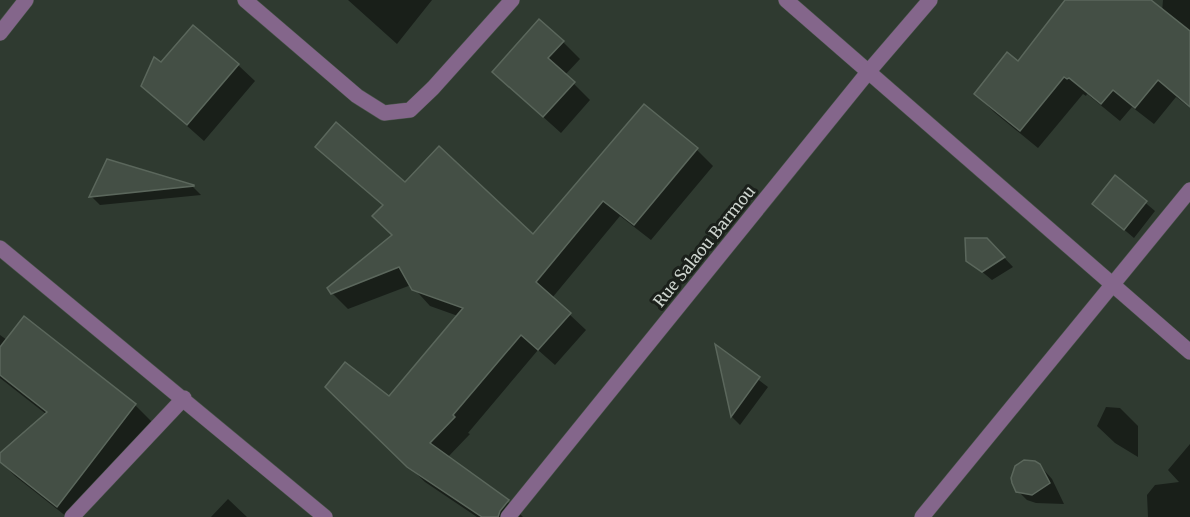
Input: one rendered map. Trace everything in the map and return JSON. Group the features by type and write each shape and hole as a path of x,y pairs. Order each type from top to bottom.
{"street":[{"path":"0,33 26,0"},
{"path":"245,0 357,96 384,113 410,110 434,88 512,0"},
{"path":"786,0 1190,352"},
{"name":"Rue Salaou Barmou","path":"508,517 869,71 930,0"},
{"path":"922,517 1190,190"},
{"path":"0,248 326,517"},
{"path":"72,517 184,398"}],"building":[{"path":"1065,0 1151,0 1190,31 1190,107 1158,80 1135,108 1113,90 1101,104 1069,78 1064,77 1020,131 974,94 1007,52 1018,61"},
{"path":"539,19 564,41 548,58 575,82 543,117 492,72"},
{"path":"193,25 239,64 187,125 141,86 154,57 161,62"},
{"path":"644,104 698,148 634,225 603,201 536,282 571,313 538,350 521,335 453,415 455,417 430,443 509,500 498,517 482,517 407,467 325,387 345,362 389,396 463,308 412,290 399,267 331,294 327,288 392,235 372,216 383,205 315,147 336,122 405,182 439,146 533,234"},
{"path":"107,159 194,185 194,186 89,197"},
{"path":"1115,175 1147,201 1124,230 1092,204"},
{"path":"965,238 987,238 1005,257 982,272 966,261"},
{"path":"24,316 136,404 57,507 0,462 0,453 47,412 0,375 0,347"},
{"path":"715,344 760,377 731,417"},
{"path":"1024,460 1040,464 1050,483 1032,495 1016,492 1012,483 1011,478 1015,466"}]}
